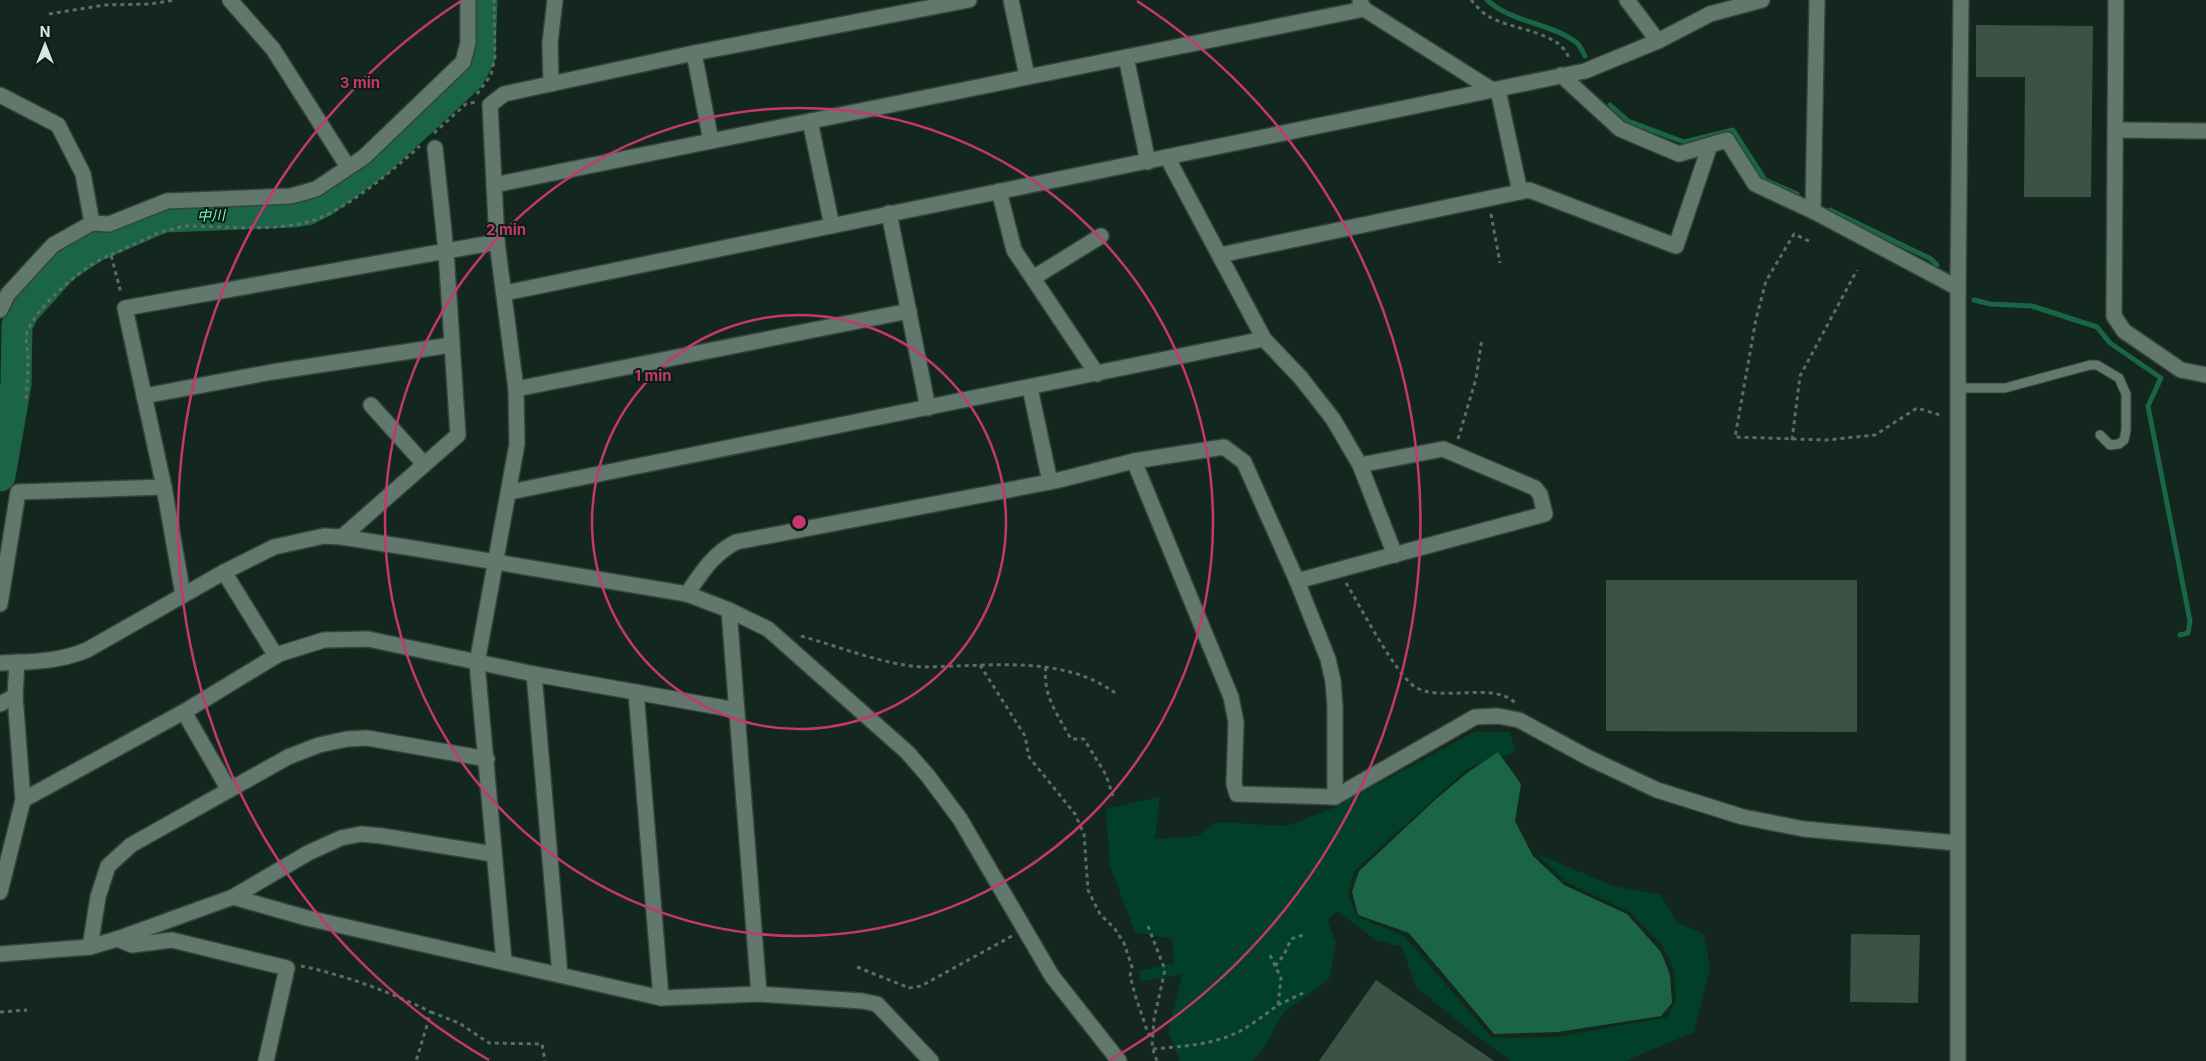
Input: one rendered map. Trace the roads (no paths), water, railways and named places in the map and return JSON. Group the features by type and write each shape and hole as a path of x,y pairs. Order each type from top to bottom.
{"street":[{"path":"230,0 273,49 348,167"},
{"path":"0,310 8,294 53,245 92,223 109,224 166,201 304,194 316,189 364,157 463,62 468,43 468,0"},
{"path":"551,84 550,43 556,0"},
{"path":"504,962 477,663 510,492 517,444 516,389 497,242 490,105 504,94 924,4 969,0"},
{"path":"1011,0 1027,76"},
{"path":"1627,0 1658,41"},
{"path":"505,293 1585,71 1658,41 1710,14 1762,0"},
{"path":"1813,212 1817,0"},
{"path":"1958,1061 1958,288 1961,0"},
{"path":"2116,0 2114,316 2124,331 2181,370 2206,375"},
{"path":"494,185 1126,56 1362,5 1496,90 1520,192"},
{"path":"694,53 711,141"},
{"path":"1126,56 1148,162"},
{"path":"1567,74 1620,129 1679,154 1727,140 1755,184 1813,212 1958,288"},
{"path":"0,94 58,124 83,174 92,223"},
{"path":"810,121 832,226"},
{"path":"2115,130 2206,131"},
{"path":"1220,255 1529,190 1676,246 1710,146"},
{"path":"342,537 458,435 446,251 435,148"},
{"path":"1167,157 1264,339 1301,378 1333,419 1360,465 1395,556"},
{"path":"999,191 1014,250 1097,374"},
{"path":"889,214 928,408"},
{"path":"1033,278 1100,236"},
{"path":"183,595 164,487 125,308 497,242"},
{"path":"516,389 909,311"},
{"path":"510,492 1264,339"},
{"path":"144,396 272,372 451,345"},
{"path":"1030,388 1050,482"},
{"path":"371,405 424,464"},
{"path":"687,594 711,559 721,550 736,542 1050,482 1134,461 1216,446 1224,447 1244,462 1297,581 1328,659 1333,681 1335,797"},
{"path":"1297,581 1545,514 1540,494 1535,488 1442,449 1360,465"},
{"path":"1134,461 1231,697 1236,722 1234,784 1237,794 1335,797 1475,717 1498,716 1519,720 1589,758 1658,790 1743,818 1804,829 1957,843"},
{"path":"0,604 18,492 164,487"},
{"path":"0,663 66,658 87,650 224,572 274,548 324,536 342,537 687,594 729,610 768,629 907,752 928,776 960,819 1052,976 1119,1061"},
{"path":"224,572 276,656"},
{"path":"729,610 759,994"},
{"path":"23,800 184,712 276,656 324,640 368,639 534,674 736,710"},
{"path":"0,892 23,800 14,696 17,662"},
{"path":"534,674 560,975"},
{"path":"636,692 661,998"},
{"path":"0,704 14,696"},
{"path":"184,712 229,790"},
{"path":"90,947 98,897 108,866 131,845 288,758 320,745 347,739 367,738 486,759"},
{"path":"0,954 90,947 117,939 233,897 308,853 341,838 361,834 493,854"},
{"path":"233,897 307,918 661,998 759,994 862,1001 877,1004 931,1061"},
{"path":"117,939 132,945 172,940 287,968 266,1061"}],"lane":[{"path":"1958,388 2005,388 2090,365 2097,365 2119,378 2126,394 2126,430 2124,440 2119,444 2110,445 2100,435"}],"waterway":[{"name":"中川","path":"0,476 16,384 17,325 25,310 64,267 96,246 164,217 294,212 307,210 323,202 375,164 469,77 480,57 482,0"},
{"path":"1487,0 1497,8 1566,36 1577,43 1585,56"},
{"path":"1610,105 1628,121 1684,142 1733,130 1765,180 1797,194"},
{"path":"1830,210 1931,259 1937,265"},
{"path":"1974,300 1990,304 2032,306 2097,327 2110,343 2161,378 2148,406 2190,621 2188,633 2180,635"}]}
